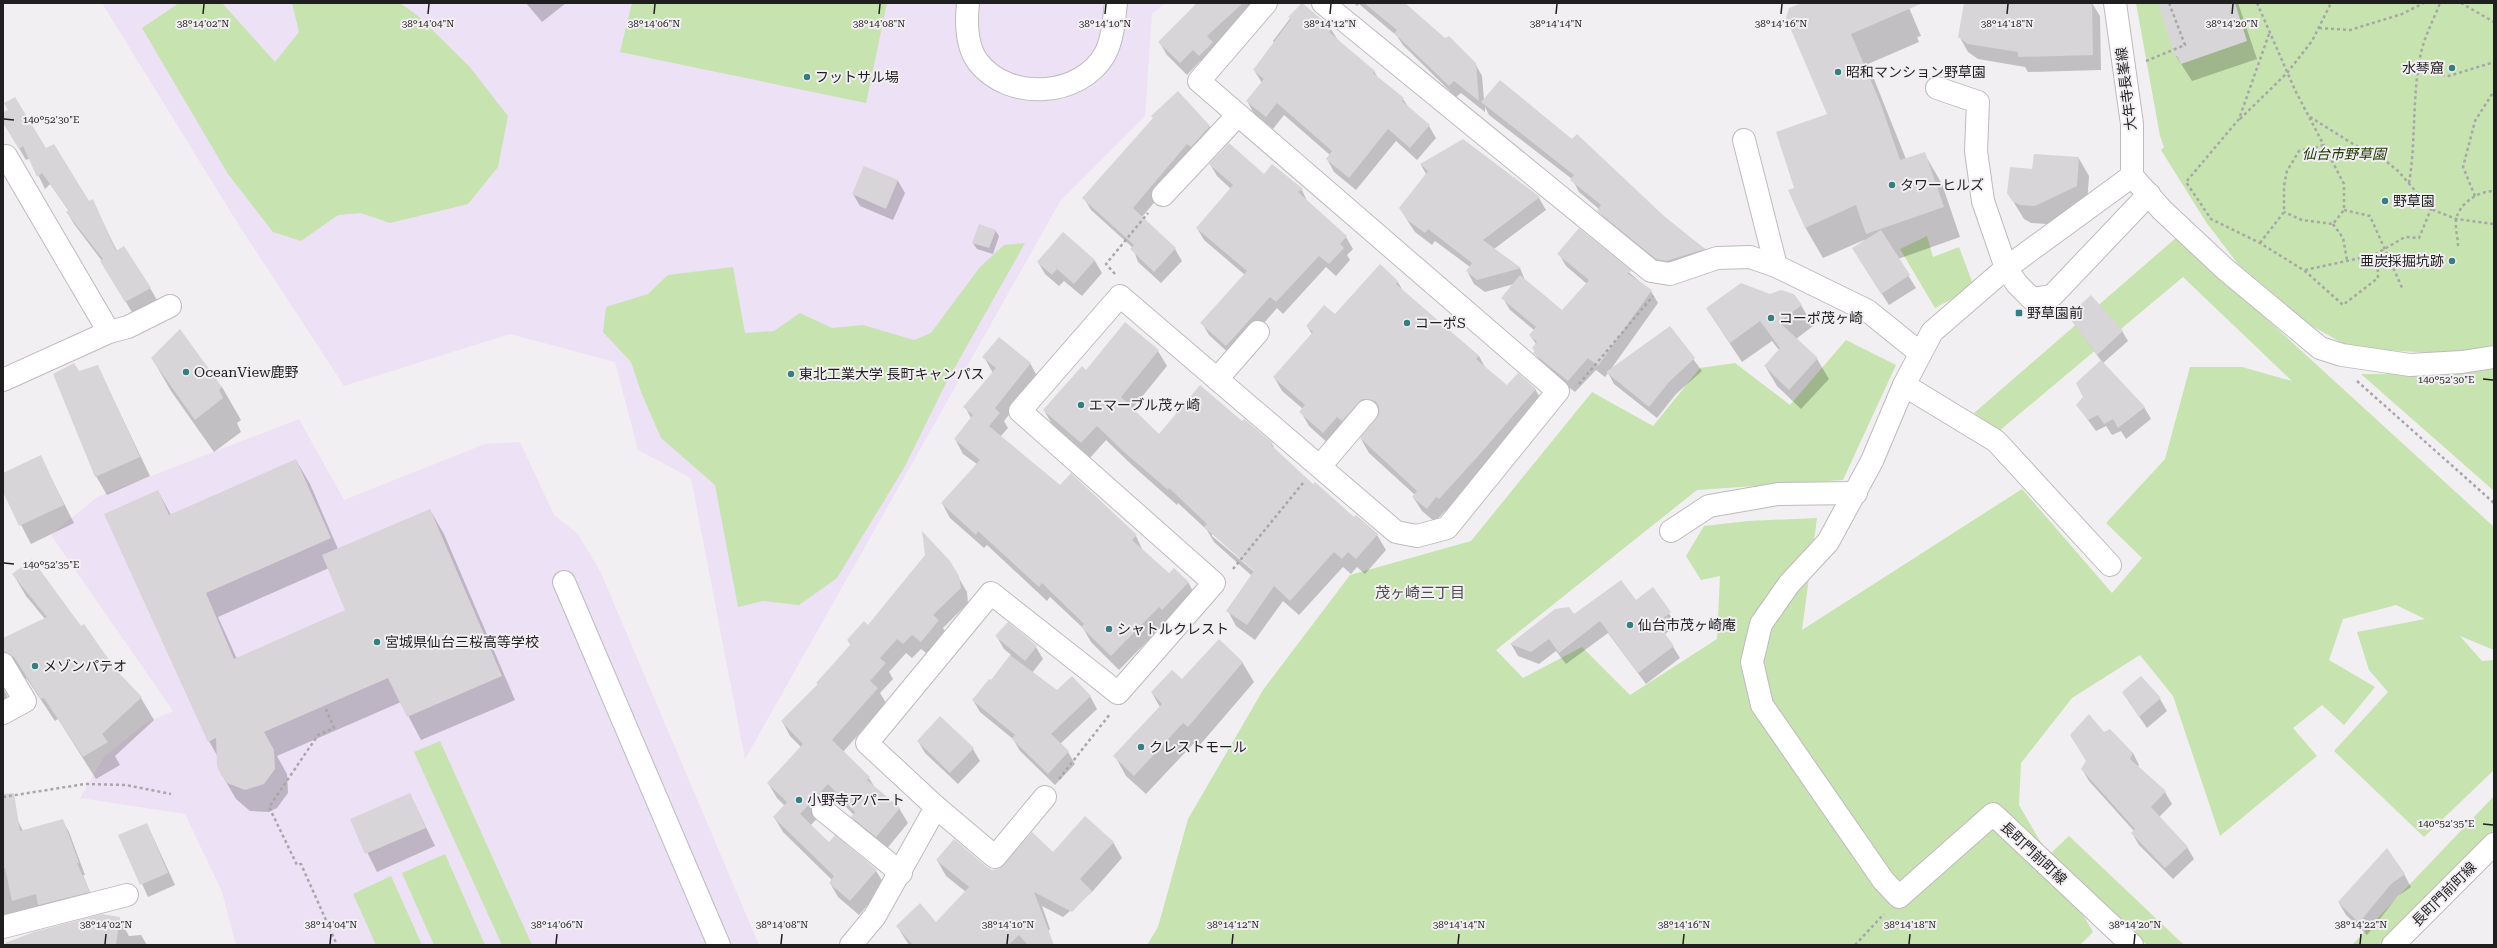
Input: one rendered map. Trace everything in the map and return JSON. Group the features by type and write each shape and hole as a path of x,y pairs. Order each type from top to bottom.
{"street":[{"path":"968,3 966,18 969,40 978,62 997,78 1019,87 1048,90 1070,84 1089,73 1105,54 1116,3"},
{"path":"1045,797 995,857 936,807 867,743 990,593 1118,693 1214,583 1020,410 1120,296 1320,465 1396,532 1417,536 1448,528 1558,391 1237,116 1199,81 1266,3"},
{"path":"1323,3 1652,271 1670,274 1716,258 1750,257 1776,266 1868,311 1920,353"},
{"name":"大年寺長峯線","path":"2115,3 2132,124 2132,176"},
{"path":"1937,88 1978,102 1976,150 1983,201 2006,268 2016,284 2032,298 2052,296 2149,194"},
{"path":"1163,195 1237,116"},
{"path":"1744,140 1776,266"},
{"path":"6,156 109,332"},
{"path":"1899,897 1883,880 1762,706 1752,662 1761,624 1789,584 1828,542 1856,493 1904,385 1932,332 2006,268 2132,176 2162,210 2225,268 2320,348 2342,355 2410,364 2462,362 2494,357"},
{"path":"3,380 109,332 128,327 170,306"},
{"path":"1217,379 1258,332"},
{"path":"1904,385 1996,441 2110,565"},
{"path":"1320,465 1367,411"},
{"path":"1671,531 1709,506 1778,494 1856,493"},
{"path":"564,582 719,945"},
{"path":"3,664 25,701 3,713"},
{"path":"853,944 875,916 901,873 936,807"},
{"path":"823,810 901,873"},
{"name":"長町門前町線","path":"1899,897 1993,814 2132,945"},
{"name":"長町門前町線","path":"2393,945 2494,844"},
{"path":"3,927 127,895"}],"path":[{"path":"2125,70 2185,45 2169,3"},
{"path":"2257,3 2287,73 2344,184 2344,210 2333,224"},
{"path":"2331,3 2312,42 2287,73 2239,119 2186,182 2211,219 2260,243 2305,271 2343,305 2378,278 2377,253"},
{"path":"2319,28 2350,30 2402,14 2424,3"},
{"path":"2409,183 2414,156 2420,57 2440,3"},
{"path":"2461,3 2494,22"},
{"path":"2239,119 2269,34"},
{"path":"2418,71 2449,76 2491,63 2494,65"},
{"path":"2475,196 2463,167 2475,121 2494,91"},
{"path":"2310,117 2358,148 2375,152 2409,183 2431,209 2456,219 2494,224"},
{"path":"2260,243 2284,212 2284,186 2287,171 2299,151 2325,145"},
{"path":"2458,246 2456,219 2468,200 2484,191 2494,191"},
{"path":"1120,296 1122,281 1106,264 1163,195"},
{"path":"2305,271 2377,253 2405,237 2419,238 2431,209"},
{"path":"2344,210 2370,216 2386,248 2403,290"},
{"path":"2284,212 2302,220 2333,224 2343,238 2348,260"},
{"path":"1558,391 1571,394 1655,294 1662,272"},
{"path":"2355,380 2494,503"},
{"path":"1214,583 1224,580 1306,479 1320,465"},
{"path":"1045,797 1112,712 1118,693"},
{"path":"326,709 334,728 318,735 269,807 297,865 301,864 338,945"},
{"path":"3,797 85,784 126,786 171,794"},
{"path":"1855,945 1899,897"}],"shaded area":[{"name":"東北工業大学 長町キャンパス","path":"102,3 1165,3 1152,14 1145,116 1061,200 745,759 691,478 638,450 615,362 510,334 344,386 235,219"},
{"name":"宮城県仙台三桜高等学校","path":"299,419 344,500 485,444 520,442 554,515 578,534 601,573 759,945 236,945 222,892 185,814 80,798 104,757 146,723 173,711 51,535 97,497"}],"green space":[{"path":"179,3 222,3 275,62 299,32 292,3 400,3 418,16 469,66 508,116 498,167 468,204 390,223 361,213 338,215 301,241 273,232 228,174 142,28"},
{"name":"フットサル場","path":"632,3 887,3 866,103 620,52"},
{"name":"仙台市野草園","path":"2136,3 2494,3 2494,345 2449,354 2351,348 2312,326 2238,264 2206,222 2161,150 2164,147 2160,136"},
{"path":"1927,236 1933,257 1959,247 1974,287 1935,308 1900,249"},
{"path":"2177,237 2494,527 2494,650 2460,636 2482,661 2494,660 2494,770 2424,837 2334,751 2388,692 2369,670 2357,632 2425,619 2396,605 2343,619 2329,660 2375,687 2344,725 2322,705 2293,728 2317,756 2220,836 2173,696 2140,655 2072,698 2021,763 2019,805 2093,932 2080,945 1147,945 1158,927 1188,819 1263,690 1350,575 1471,541 1592,392 1653,426 1700,368 1735,363 1790,405 1846,340 1896,365 1843,480 1697,490 1496,650 1523,678 1582,647 1630,695 1717,639 1720,576 1701,580 1686,556 1704,526 1748,521 1817,518 1802,630 2022,489 2112,593 2142,558 2106,523 2165,459 2190,367 2242,367 2292,381 2183,277 1999,431 1974,413"},
{"path":"1025,243 946,383 904,468 837,578 799,605 763,601 738,607 715,485 661,438 641,392 631,362 603,332 606,307 648,294 668,275 733,267 745,333 774,331 800,313 832,328 863,325 914,340 931,333 980,267 1004,245"},
{"path":"2494,367 2494,491 2361,374 2455,374"},
{"path":"440,741 532,945 502,945 414,752"},
{"path":"2494,796 2494,830 2379,945 2352,945"},
{"path":"2069,836 2184,945 2147,945 2050,854"},
{"path":"445,854 485,945 434,945 402,873"},
{"path":"391,876 422,945 376,945 353,894"}],"building":[{"path":"1197,3 1243,3 1207,36 1213,42 1199,56 1193,50 1180,63 1158,42"},
{"path":"1302,3 1332,28 1329,32 1375,71 1373,73 1404,98 1402,101 1430,125 1410,148 1388,129 1349,178 1326,159 1332,151 1277,103 1266,117 1246,101 1264,79 1253,70 1291,19 1288,17"},
{"path":"1364,3 1405,3 1445,38 1449,36 1476,63 1479,101 1454,81 1449,86 1394,33 1397,30"},
{"path":"1802,3 1923,3 1851,34 1880,102 1900,160 1925,152 1944,207 1866,234 1856,205 1805,228 1788,190 1794,188 1776,132 1827,114 1786,18 1789,8"},
{"path":"1964,3 2092,3 2093,55 2018,57 2018,52 1968,44 1958,37"},
{"path":"2158,3 2235,3 2247,41 2181,64 2177,56 2175,57"},
{"path":"1500,80 1572,139 1577,134 1664,216 1705,249 1666,261 1656,259 1597,211 1601,205 1570,180 1574,175 1481,102"},
{"path":"1178,91 1210,126 1191,147 1187,144 1133,208 1176,248 1154,272 1130,249 1134,245 1082,198 1153,118 1151,116"},
{"path":"15,97 46,148 54,144 89,201 93,199 116,251 124,246 151,288 125,302 100,261 103,259 66,212 69,210 42,173 37,177 23,146 19,149 3,123 3,112 8,110 4,103"},
{"path":"1463,139 1540,197 1483,240 1521,268 1477,280 1466,271 1472,263 1428,229 1425,233 1407,220 1399,208 1428,171 1420,164"},
{"path":"1229,143 1264,174 1272,164 1303,189 1298,192 1347,236 1340,244 1344,248 1329,264 1319,256 1276,302 1270,297 1226,346 1200,323 1247,271 1196,228 1233,185 1209,164"},
{"path":"2034,154 2079,157 2077,186 2035,206 2020,205 2012,201 2007,193 2010,167 2032,169"},
{"path":"864,166 898,180 886,209 852,194"},
{"path":"979,224 996,230 989,248 972,243"},
{"path":"1579,228 1632,271 1627,273 1652,290 1598,366 1588,358 1568,381 1533,353 1535,351 1532,348 1537,342 1529,335 1536,327 1501,298 1520,275 1562,310 1589,280 1557,254"},
{"path":"1881,230 1910,275 1881,294 1852,248"},
{"path":"1063,232 1095,260 1074,284 1057,269 1052,275 1037,262"},
{"path":"1380,264 1398,281 1396,284 1479,356 1476,359 1507,385 1518,373 1536,389 1480,454 1439,499 1436,497 1427,509 1412,497 1417,491 1360,438 1379,414 1379,406 1375,401 1362,399 1342,421 1337,417 1323,433 1299,412 1305,405 1273,377 1313,332 1306,326 1324,305 1335,314"},
{"path":"1741,283 1770,294 1781,290 1794,294 1802,305 1779,322 1818,358 1789,390 1764,366 1780,348 1760,321 1730,343 1706,308"},
{"path":"2091,295 2123,331 2097,355 2068,316"},
{"path":"1125,322 1159,350 1121,397 1159,434 1200,385 1242,421 1244,419 1273,443 1271,445 1313,484 1315,482 1354,517 1356,515 1378,534 1356,559 1348,552 1342,559 1334,552 1290,601 1274,586 1247,625 1226,611 1254,571 1204,527 1207,524 1169,488 1168,490 1097,426 1081,443 1043,410 1082,366 1086,370"},
{"path":"1670,326 1695,358 1669,382 1649,407 1606,372"},
{"name":"OceanView鹿野","path":"180,329 222,387 219,390 223,398 195,420 151,358"},
{"path":"999,337 1031,363 995,408 1000,413 989,426 1060,485 1071,473 1137,535 1132,540 1169,573 1174,568 1189,582 1162,610 1159,607 1111,656 1081,627 1084,624 1042,583 1039,587 978,531 976,535 941,503 980,460 954,439 973,415 963,407 996,368 982,357"},
{"path":"2101,360 2145,407 2118,428 2113,419 2104,424 2098,415 2088,420 2076,405 2083,397 2076,383"},
{"path":"74,363 79,371 98,365 140,457 95,477 53,374"},
{"path":"41,455 64,505 19,526 3,492 3,473"},
{"path":"296,459 331,538 206,593 234,659 345,610 322,555 430,509 502,676 407,717 388,678 264,732 274,750 275,769 264,784 245,790 227,783 221,775 217,766 216,738 208,742 104,514 158,490 169,515"},
{"path":"922,531 950,561 959,576 961,588 933,615 939,620 921,642 912,635 903,644 897,639 880,658 886,663 870,681 878,688 832,740 870,777 867,780 900,808 876,837 851,817 855,812 828,784 800,814 829,842 835,835 877,870 850,901 829,883 834,876 773,817 787,802 767,783 803,744 781,721 818,684 816,683 851,644 847,640 864,621 868,625 925,555"},
{"path":"32,559 81,626 84,624 116,670 142,697 102,734 108,742 83,757 44,698 41,699 14,657 3,652 3,638 47,617 12,574"},
{"path":"1621,580 1636,600 1653,587 1671,612 1657,623 1674,646 1638,673 1600,621 1559,653 1549,639 1531,652 1510,644 1555,609 1569,607 1574,614"},
{"path":"1008,622 1037,646 1025,661 995,636"},
{"path":"1219,639 1243,662 1188,727 1183,723 1134,776 1113,756 1162,704 1151,692 1172,670 1182,679"},
{"path":"1010,655 1057,690 1072,676 1091,696 1051,734 1069,751 1048,774 1012,739 1015,735 972,700 989,679 991,680"},
{"path":"2141,676 2161,698 2139,717 2122,692"},
{"path":"2089,714 2104,732 2110,729 2133,753 2130,759 2166,791 2151,807 2188,847 2165,868 2131,833 2135,829 2081,769 2086,761 2070,735"},
{"path":"940,716 974,748 950,773 917,741"},
{"path":"14,793 20,831 63,819 79,863 77,863 90,892 38,905 36,894 12,901 5,868 3,868 3,794"},
{"path":"410,793 426,828 365,854 350,819"},
{"path":"1085,816 1114,842 1080,879 1092,891 1072,912 1034,892 1054,945 1028,945 1019,935 1008,945 913,945 896,926 920,903 936,922 969,887 936,860 954,839 987,867 992,870 999,869 1032,832 1053,852"},
{"path":"147,823 168,873 140,885 118,835"},
{"path":"2387,848 2405,874 2391,884 2359,923 2338,902"},
{"path":"102,914 120,917 116,945 5,945 5,943 34,932"}],"place":[{"name":"水琴窟","path":"2452,68"},
{"name":"昭和マンション野草園","path":"1838,72"},
{"name":"フットサル場","path":"807,77"},
{"name":"タワーヒルズ","path":"1892,185"},
{"name":"野草園","path":"2385,201"},
{"name":"亜炭採掘坑跡","path":"2452,261"},
{"name":"野草園前","path":"2019,313"},
{"name":"コーポ茂ヶ崎","path":"1771,318"},
{"name":"コーポS","path":"1407,323"},
{"name":"OceanView鹿野","path":"186,372"},
{"name":"東北工業大学 長町キャンパス","path":"791,374"},
{"name":"エマーブル茂ヶ崎","path":"1081,405"},
{"name":"仙台市茂ヶ崎庵","path":"1630,625"},
{"name":"シャトルクレスト","path":"1109,629"},
{"name":"宮城県仙台三桜高等学校","path":"377,642"},
{"name":"メゾンパテオ","path":"35,666"},
{"name":"クレストモール","path":"1141,747"},
{"name":"小野寺アパート","path":"799,800"}],"district":[{"name":"茂ヶ崎三丁目","path":"1420,593"}]}
